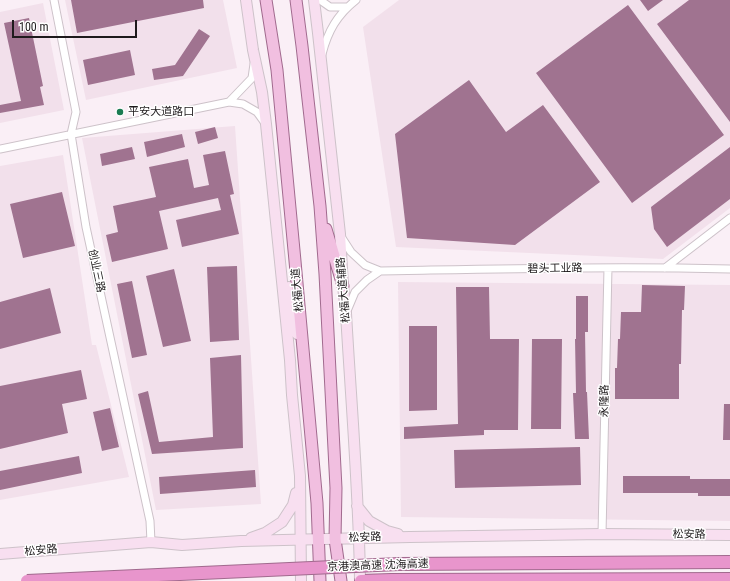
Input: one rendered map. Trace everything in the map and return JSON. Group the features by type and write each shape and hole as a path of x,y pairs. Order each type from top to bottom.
{"highway":[{"name":"京港澳高速 沈海高速","path":"27,581 398,564 730,562"},
{"name":"京港澳高速 沈海高速","path":"360,581 730,579"}],"main road":[{"path":"246,0 266,124 290,360 300,476 301,581"},
{"name":"松福大道","path":"266,0 277,70 295,261 317,503 320,581"},
{"path":"296,0 320,206 336,488 335,539 341,581"},
{"name":"松福大道辅路","path":"314,0 340,234 357,487 360,581"},
{"path":"320,206 343,286"},
{"path":"276,222 305,377"},
{"path":"292,394 295,261"},
{"path":"240,541 265,533 282,522 293,505 300,476"},
{"path":"357,506 369,521 387,531 410,537"},
{"name":"松安路","path":"0,554 151,542 182,545 240,541 410,537 602,534 730,535"}],"street":[{"name":"创业三路","path":"54,0 76,112 71,134 86,227 150,521 151,542"},
{"path":"320,0 330,7 347,7"},
{"path":"321,58 325,42 332,26 347,7 356,0"},
{"path":"229,102 252,78 255,61"},
{"path":"0,149 229,102 243,104 257,112 266,124"},
{"path":"665,268 730,218"},
{"path":"340,234 351,252 364,265 380,271"},
{"name":"碧头工业路","path":"380,271 608,268 730,269"},
{"name":"永隆路","path":"602,534 608,268"},
{"path":"346,313 355,292 367,280 380,271"}],"shaded area":[{"path":"65,0 223,0 237,68 86,100"},
{"path":"399,0 730,0 730,208 663,259 396,247 363,27"},
{"path":"43,3 64,110 0,123 0,12"},
{"path":"235,126 261,504 156,510 82,138"},
{"path":"63,155 92,345 96,345 129,477 0,500 0,166"},
{"path":"398,282 730,285 730,521 401,517"}],"building":[{"path":"71,0 203,0 204,8 77,33"},
{"path":"640,0 663,0 648,11"},
{"path":"689,0 730,0 730,122 657,24"},
{"path":"628,5 724,135 632,203 536,73"},
{"path":"29,18 43,86 40,87 44,105 0,113 0,105 21,101 4,23"},
{"path":"199,29 210,36 183,76 154,80 152,69 175,65"},
{"path":"130,50 135,75 88,85 83,60"},
{"path":"469,80 506,132 543,105 600,182 515,245 407,238 395,134"},
{"path":"215,127 218,138 198,144 195,132"},
{"path":"182,134 185,147 147,157 144,142"},
{"path":"132,147 135,159 102,166 100,154"},
{"path":"730,147 730,199 667,247 654,229 651,207"},
{"path":"225,151 234,194 230,195 239,234 182,247 176,220 221,210 218,198 159,211 168,249 112,262 106,235 118,232 113,206 156,197 149,167 188,159 194,188 209,185 203,155"},
{"path":"62,192 75,246 23,258 10,204"},
{"path":"237,266 239,340 210,342 207,267"},
{"path":"174,269 191,341 163,347 146,276"},
{"path":"132,281 147,355 132,358 117,284"},
{"path":"642,285 685,286 684,310 682,310 681,364 679,364 679,399 615,399 615,368 617,368 621,312 641,312"},
{"path":"456,287 489,287 490,339 519,339 518,430 484,430 484,435 404,439 404,427 458,424"},
{"path":"50,288 61,333 0,349 0,302"},
{"path":"576,296 588,296 588,332 585,332 586,392 589,439 575,439 573,393 576,393"},
{"path":"409,326 437,326 437,410 409,411"},
{"path":"532,339 562,339 561,429 531,429"},
{"path":"241,355 243,448 152,454 138,394 148,391 159,442 213,437 210,358"},
{"path":"81,370 87,399 62,404 68,433 0,449 0,386"},
{"path":"724,404 730,404 730,440 723,440"},
{"path":"110,408 119,447 102,451 93,412"},
{"path":"580,447 581,485 455,488 454,450"},
{"path":"79,456 82,473 0,490 0,471"},
{"path":"255,470 256,487 160,494 159,477"},
{"path":"623,476 690,476 690,479 730,479 730,496 698,496 698,493 623,493"}],"place":[{"name":"平安大道路口","path":"120,112"}]}
